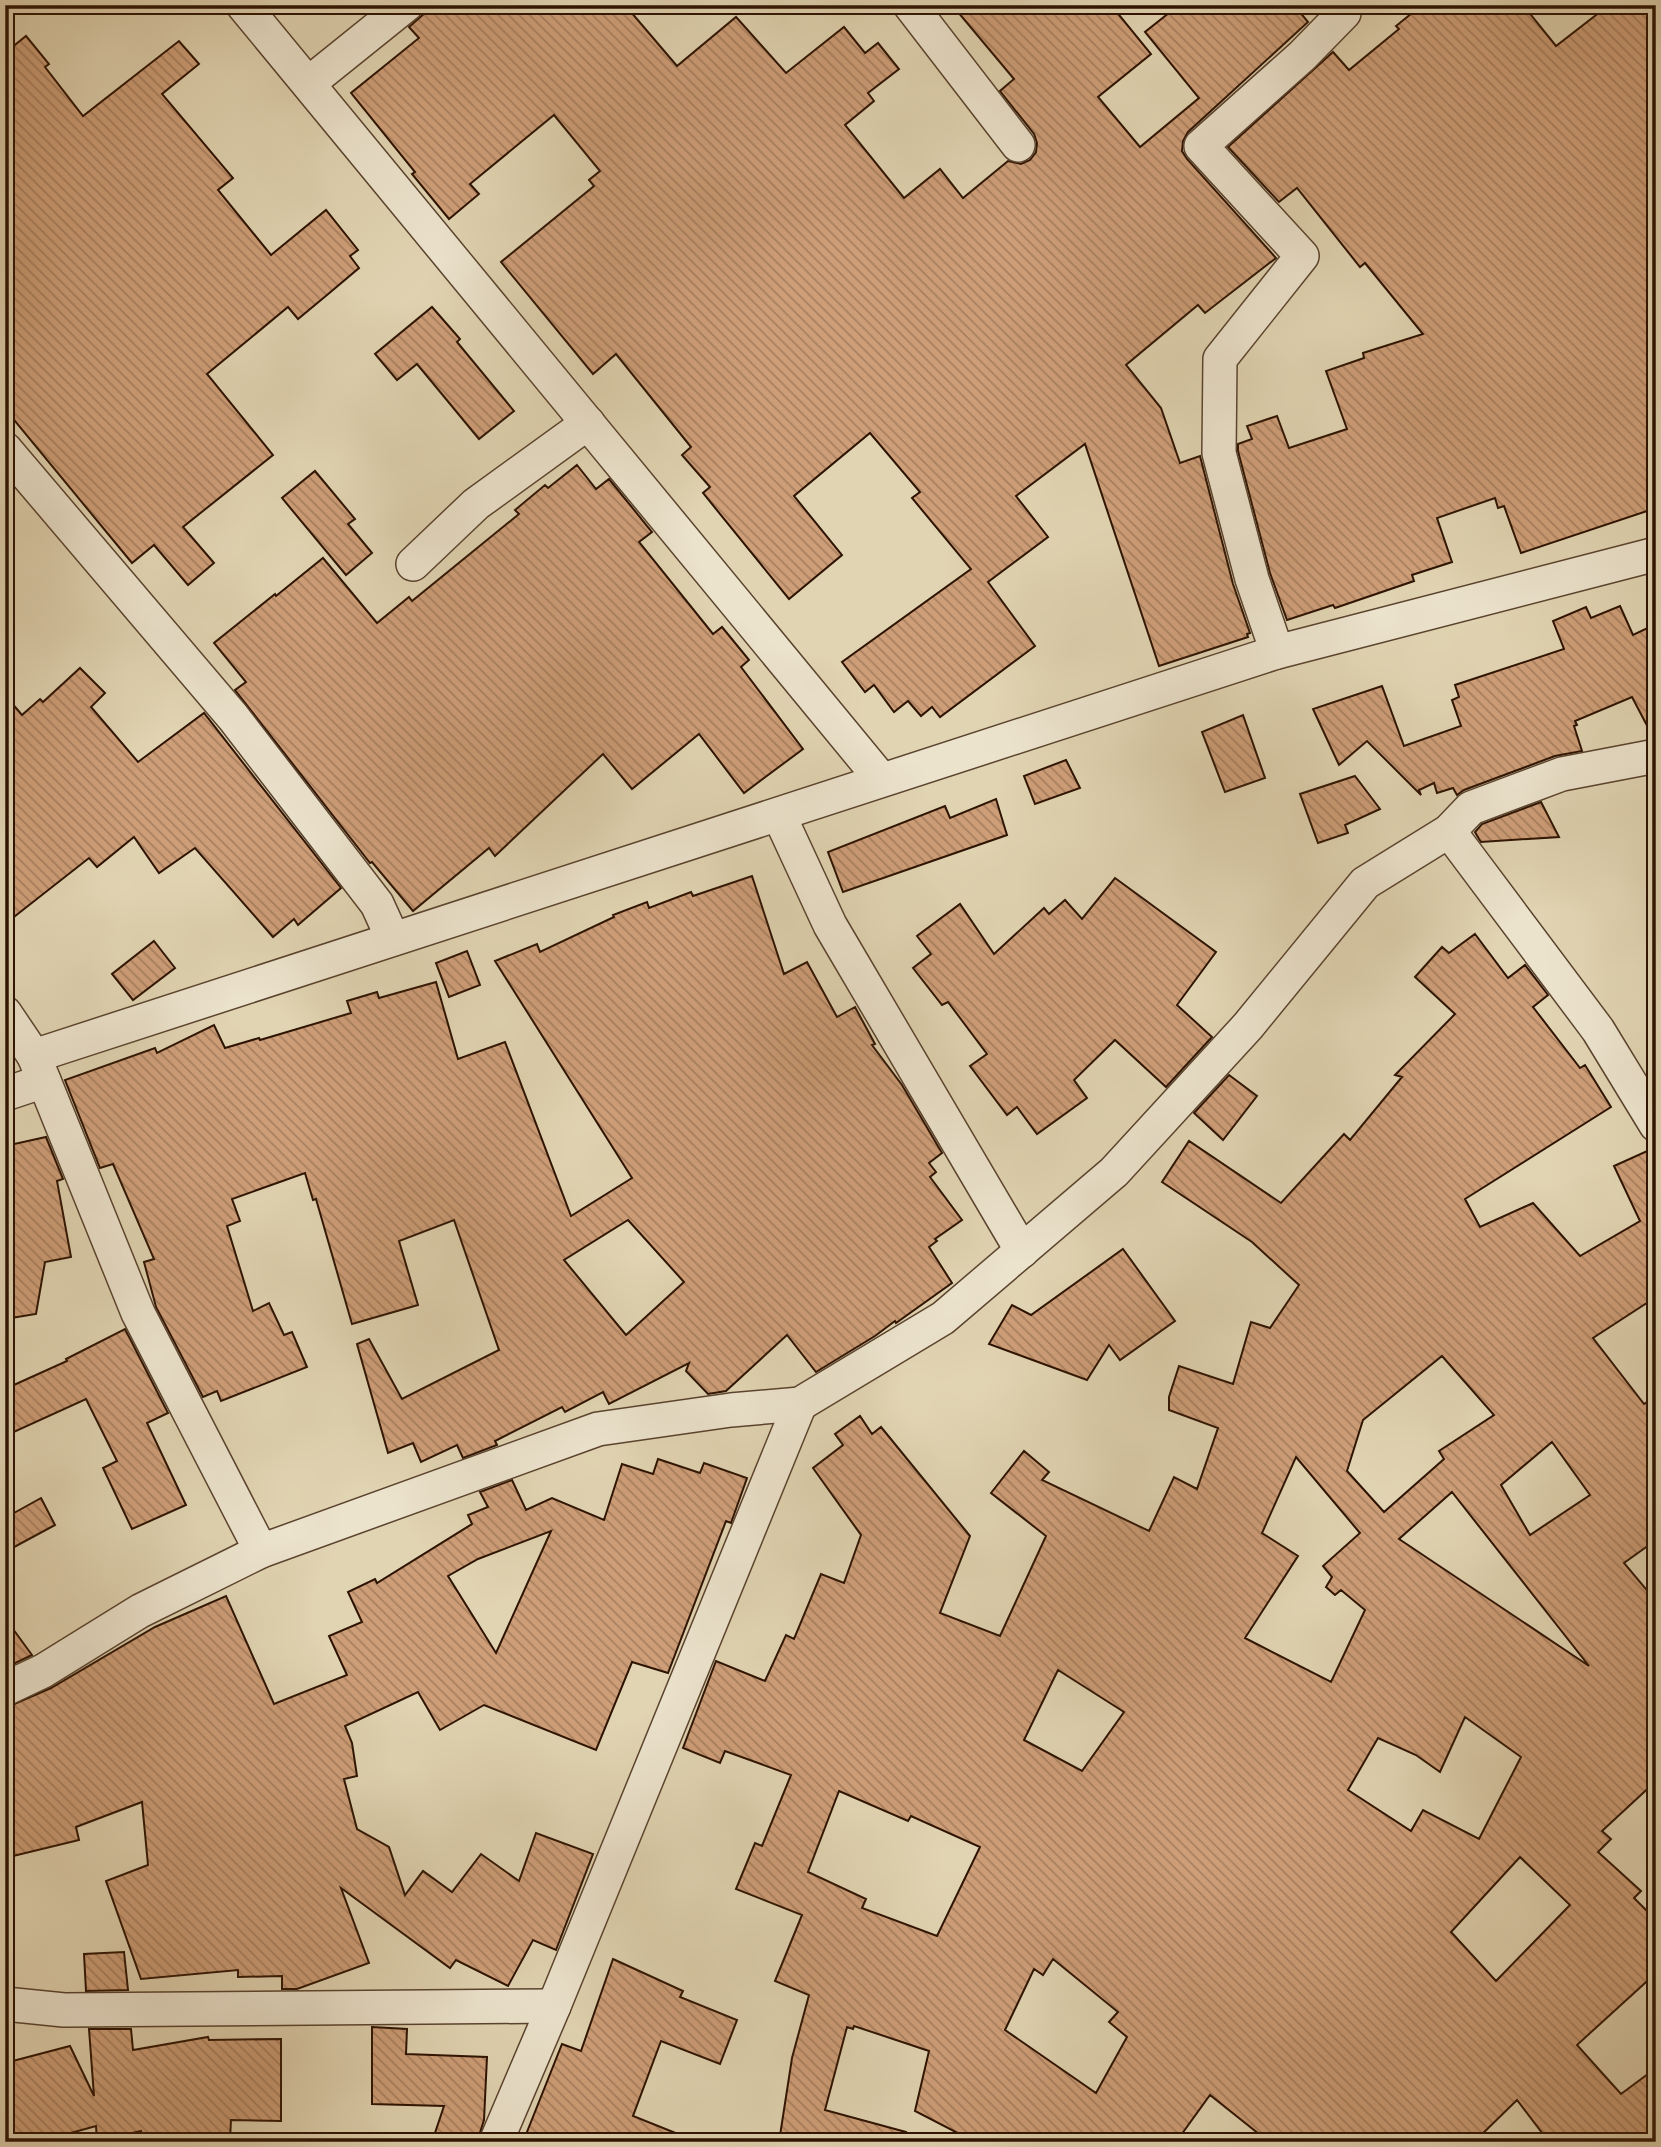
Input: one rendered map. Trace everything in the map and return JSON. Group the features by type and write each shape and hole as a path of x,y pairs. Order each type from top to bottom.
{"street":[{"path":"243,5 881,779"},
{"path":"309,83 406,5"},
{"path":"910,5 1018,145"},
{"path":"1277,652 1252,579 1219,453 1220,359 1302,256 1201,146 1302,56 1344,13 1345,5"},
{"path":"413,564 476,504 588,423"},
{"path":"5,449 233,717 377,904 393,939"},
{"path":"5,1094 39,1068 393,939 779,815 881,779 1277,652 1656,554"},
{"path":"5,1689 43,1671 140,1611 261,1551 598,1429 731,1410 800,1404 943,1318 1114,1172 1248,1026 1365,883 1448,831 1471,808 1562,774 1656,756"},
{"path":"779,815 830,925 1023,1251"},
{"path":"1448,831 1598,1030 1656,1125"},
{"path":"5,1013 39,1068 138,1313 261,1551"},
{"path":"496,2142 800,1404"},
{"path":"5,2004 64,2010 554,2006"}],"building":[{"path":"434,5 625,5 677,66 736,17 786,73 844,27 865,53 878,43 899,69 868,93 874,101 845,125 904,198 940,169 963,198 1008,161 1021,164 1030,160 1036,152 1037,143 1034,134 1000,91 1014,79 952,5 1111,5 1151,54 1098,97 1140,147 1199,98 1145,32 1179,5 1294,5 1308,22 1188,132 1182,151 1276,258 1205,313 1198,305 1126,365 1161,408 1180,463 1200,456 1233,584 1250,633 1247,634 1248,637 1159,666 1085,444 1016,496 1048,537 988,582 1035,646 940,717 932,707 921,716 908,701 894,712 874,685 865,692 842,662 971,569 912,498 920,492 870,433 794,496 842,555 789,599 703,493 710,487 682,455 691,447 616,354 593,374 501,262 594,186 589,180 600,171 554,115 470,184 479,194 449,219 351,93 419,38 409,27"},
{"path":"1422,5 1523,5 1556,46 1609,5 1656,5 1656,508 1521,553 1504,506 1498,508 1495,498 1437,518 1452,562 1412,575 1414,581 1335,608 1333,605 1287,620 1270,573 1238,444 1252,439 1247,426 1277,416 1289,448 1347,429 1326,371 1364,358 1363,353 1423,334 1365,263 1360,267 1297,188 1279,202 1228,147 1333,52 1349,70 1399,29 1396,26"},
{"path":"26,36 49,64 45,67 83,116 179,41 199,64 162,94 233,178 218,190 271,255 326,210 358,250 350,256 359,268 298,319 288,307 207,374 273,455 183,527 214,563 188,585 154,545 132,563 5,409 5,53"},
{"path":"432,307 460,339 457,342 514,411 479,439 417,364 397,380 375,354"},
{"path":"577,465 596,489 609,479 652,532 639,542 713,634 722,627 749,660 741,667 803,749 744,793 699,734 632,789 603,754 495,856 489,848 413,911 372,862 370,863 235,690 246,682 214,643 323,558 377,623 409,597 412,601 519,514 515,510 545,485 548,488"},
{"path":"315,471 355,519 348,524 372,553 346,575 282,498"},
{"path":"1620,606 1633,635 1656,624 1656,737 1653,737 1632,697 1575,721 1577,725 1574,726 1582,751 1555,756 1457,795 1453,788 1437,793 1434,783 1419,790 1421,795 1367,741 1339,765 1313,709 1382,686 1404,746 1461,726 1452,700 1459,697 1455,685 1564,649 1553,621 1586,607 1591,618"},
{"path":"80,668 105,693 91,707 138,762 204,713 341,888 298,925 294,919 273,937 195,848 159,873 134,837 97,867 89,858 5,924 5,695 22,715 40,699 43,702"},
{"path":"1243,715 1265,778 1225,792 1202,732"},
{"path":"1066,760 1080,788 1035,804 1024,776"},
{"path":"1355,776 1380,809 1345,825 1348,833 1318,843 1300,794"},
{"path":"996,799 1007,835 843,892 828,852 945,806 950,818"},
{"path":"1541,802 1559,837 1481,842 1475,832 1482,824"},
{"path":"752,876 784,974 807,962 837,1017 855,1007 875,1044 872,1045 902,1085 942,1153 929,1163 936,1172 930,1177 962,1220 935,1239 937,1241 929,1247 952,1283 896,1323 895,1321 816,1372 787,1335 726,1391 708,1394 686,1371 689,1363 609,1404 603,1392 565,1412 562,1407 495,1441 497,1445 463,1458 457,1445 421,1462 413,1443 388,1453 357,1344 369,1339 402,1399 499,1350 454,1220 399,1241 418,1305 352,1324 316,1199 313,1200 305,1173 232,1199 240,1221 227,1226 253,1311 269,1303 284,1335 292,1332 307,1367 221,1401 217,1391 203,1397 156,1307 144,1262 154,1259 113,1164 100,1168 65,1080 155,1048 157,1053 214,1025 225,1048 351,1013 347,1001 377,992 379,998 436,982 458,1059 505,1042 571,1216 632,1178 495,961 537,944 540,952 614,917 613,915 647,902 649,908 691,892 693,896","holes":["628,1220 684,1282 626,1335 564,1260"]},
{"path":"1115,878 1216,952 1177,1005 1212,1037 1166,1087 1115,1040 1074,1080 1087,1098 1037,1134 1017,1107 1007,1115 970,1066 987,1054 948,1002 942,1005 913,968 931,954 917,936 960,904 994,954 1044,908 1049,914 1065,900 1082,919"},
{"path":"1475,934 1508,978 1525,965 1548,995 1533,1007 1580,1068 1585,1065 1611,1107 1465,1199 1480,1227 1533,1203 1580,1256 1640,1221 1614,1166 1656,1147 1656,1297 1593,1338 1644,1404 1656,1396 1656,1540 1624,1563 1656,1601 1656,1781 1602,1831 1611,1839 1598,1852 1641,1891 1634,1898 1656,1920 1656,1973 1577,2045 1621,2094 1656,2068 1656,2142 1549,2142 1517,2100 1474,2142 1269,2142 1210,2095 1176,2142 975,2142 915,2111 929,2051 854,2026 853,2029 847,2027 825,2110 906,2132 904,2142 779,2142 792,2058 809,1995 775,1981 802,1915 736,1889 755,1843 762,1846 791,1775 725,1751 720,1763 683,1748 716,1661 765,1681 786,1635 794,1639 821,1574 844,1583 861,1535 813,1468 843,1445 835,1434 860,1416 872,1434 881,1427 970,1536 940,1613 1000,1636 1046,1536 991,1493 1024,1451 1049,1472 1042,1480 1149,1531 1174,1477 1197,1489 1218,1428 1169,1410 1169,1397 1179,1366 1233,1384 1251,1322 1270,1328 1299,1285 1252,1242 1162,1182 1189,1141 1281,1203 1344,1134 1350,1140 1402,1077 1395,1075 1455,1014 1415,977 1442,947 1449,953","holes":["1442,1356 1494,1415 1439,1451 1444,1459 1384,1512 1347,1471 1363,1420","1552,1442 1590,1495 1530,1535 1501,1485","1296,1457 1360,1533 1323,1566 1332,1577 1326,1587 1335,1595 1341,1590 1365,1610 1331,1682 1245,1638 1298,1556 1262,1533","1452,1492 1589,1666 1399,1539","1058,1670 1124,1712 1082,1771 1024,1740","1465,1717 1521,1757 1479,1839 1423,1810 1411,1831 1348,1790 1378,1738 1416,1755 1440,1772","839,1791 908,1821 911,1816 980,1847 937,1936 862,1908 866,1899 808,1872","1520,1857 1570,1905 1496,1981 1451,1932","1053,1959 1118,2012 1109,2022 1127,2037 1096,2093 1005,2030 1034,1969 1043,1975"]},
{"path":"154,941 175,968 133,1000 112,974"},
{"path":"467,951 480,985 449,997 436,963"},
{"path":"1229,1075 1257,1096 1223,1140 1194,1113"},
{"path":"46,1137 63,1179 57,1181 71,1257 45,1262 36,1314 5,1319 5,1146"},
{"path":"1123,1249 1175,1321 1120,1360 1109,1345 1087,1380 989,1344 1012,1305 1031,1315"},
{"path":"125,1329 168,1413 147,1423 186,1505 132,1529 103,1468 117,1461 86,1399 5,1436 5,1389 67,1361 66,1359"},
{"path":"658,1459 700,1473 704,1463 747,1478 731,1523 726,1521 668,1673 632,1662 596,1750 484,1705 440,1730 418,1692 345,1726 352,1743 357,1776 344,1779 357,1829 389,1847 405,1895 423,1871 452,1892 481,1854 519,1881 536,1833 593,1854 556,1950 533,1940 508,1986 456,1960 450,1968 341,1888 369,1963 297,1989 282,1989 282,1976 238,1977 238,1970 141,1979 106,1881 148,1865 142,1802 76,1827 79,1840 5,1858 5,1708 51,1688 155,1627 226,1596 274,1704 347,1675 329,1636 362,1622 348,1592 375,1579 377,1583 472,1524 468,1515 488,1507 480,1492 512,1480 526,1510 552,1498 604,1520 622,1464 653,1474","holes":["551,1531 496,1653 448,1576 478,1559"]},
{"path":"41,1498 55,1525 5,1552 5,1518"},
{"path":"5,1618 32,1655 5,1668"},
{"path":"124,1952 128,1990 86,1991 84,1954"},
{"path":"613,1959 683,1991 680,1997 737,2020 720,2064 661,2041 633,2116 693,2142 523,2142 562,2044 581,2051"},
{"path":"372,2027 407,2029 406,2054 487,2057 484,2120 477,2142 432,2142 444,2106 372,2104"},
{"path":"89,2029 131,2029 133,2050 208,2037 209,2040 281,2039 281,2121 231,2120 230,2140 142,2140 141,2131 97,2141 96,2126 38,2142 5,2142 5,2063 70,2046 94,2096"}]}
